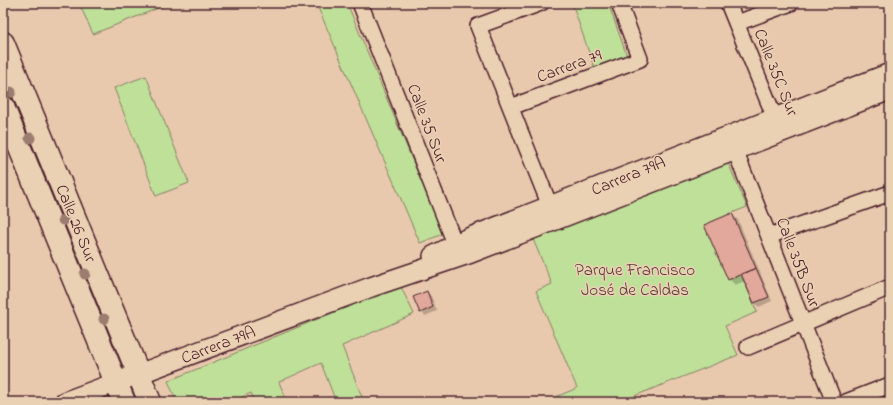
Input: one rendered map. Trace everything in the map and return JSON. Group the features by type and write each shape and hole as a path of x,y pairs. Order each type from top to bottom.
{"main road":[{"name":"Calle 26 Sur","path":"3,43 150,402"},
{"name":"Calle 26 Sur","path":"3,107 120,392"}],"street":[{"name":"Calle 35 Sur","path":"360,3 457,251"},
{"path":"541,3 478,26 553,213"},
{"name":"Carrera 79","path":"510,107 640,59 619,3"},
{"name":"Calle 35C Sur","path":"728,3 778,125"},
{"path":"737,23 791,3"},
{"name":"Carrera 79A","path":"64,402 120,392 138,374 371,287 457,251 778,125 890,73"},
{"name":"Carrera 79A","path":"778,125 890,90"},
{"name":"Calle 35B Sur","path":"732,143 834,402"},
{"path":"769,236 890,193"},
{"path":"748,347 890,287"},
{"path":"846,402 890,385"}],"green space":[{"path":"79,3 171,3 93,34"},
{"path":"316,3 347,3 443,234 420,243"},
{"path":"582,3 608,3 627,56 594,67 573,6"},
{"path":"3,62 121,348 114,351 3,84"},
{"path":"146,76 189,183 156,196 114,88"},
{"name":"Parque Francisco José de Caldas","path":"726,158 747,207 732,213 741,274 757,312 725,326 738,355 619,402 544,402 577,388 536,291 552,284 532,237"},
{"path":"400,285 414,314 342,346 364,402 336,402 321,363 279,382 287,402 255,402 251,393 231,402 177,402 168,381"}],"building":[{"path":"732,213 756,268 728,280 704,225"},
{"path":"756,268 769,297 754,303 741,274"},
{"path":"427,291 433,307 420,313 413,297"}]}
